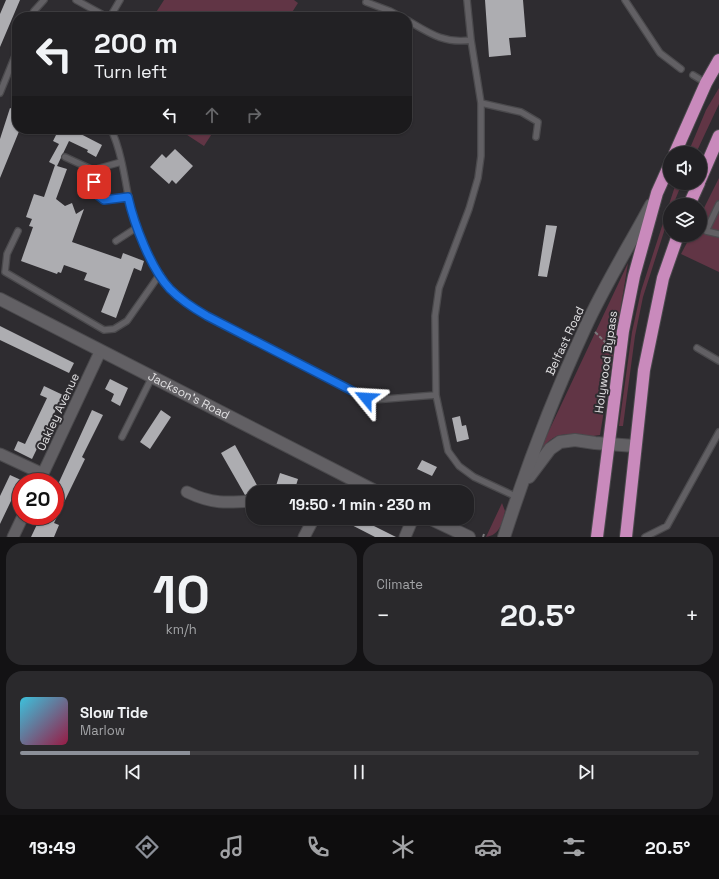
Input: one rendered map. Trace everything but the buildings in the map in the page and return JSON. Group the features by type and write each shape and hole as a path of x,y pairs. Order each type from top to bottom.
{"highway":[{"path":"678,146 706,83 719,60"},
{"path":"707,164 719,136"},
{"name":"Belfast Road","path":"657,193 663,180"},
{"name":"Holywood Bypass","path":"597,537 620,351 634,276 657,193"},
{"path":"626,537 644,370 652,325 663,278 676,242"}],"main road":[{"name":"Belfast Road","path":"504,537 518,494 566,370 586,326 657,193"},
{"name":"Jackson's Road","path":"0,300 363,485"},
{"path":"518,494 550,449 560,442 575,440 609,445 635,446"},
{"path":"444,525 469,537"}],"street":[{"name":"Oakley Avenue","path":"43,473 100,352"},
{"path":"0,454 32,473"},
{"path":"187,492 205,500 232,503 246,502"},
{"path":"13,537 19,525"},
{"path":"304,537 310,525"},
{"path":"405,537 410,525"}],"lane":[{"path":"34,12 44,0"},
{"path":"76,0 99,12"},
{"path":"112,12 120,0"},
{"path":"467,0 471,40 481,103 481,156 478,178 469,209 439,288 435,316 436,395 448,451 459,466 474,476 518,494"},
{"path":"626,0 660,53 681,69"},
{"path":"366,2 392,12"},
{"path":"412,23 435,37 446,40 471,40"},
{"path":"0,93 12,63"},
{"path":"693,75 706,83"},
{"path":"481,103 521,112 538,122 536,137"},
{"path":"114,134 118,142 128,197 136,228 169,288 185,303 366,398 373,400 436,395"},
{"path":"65,157 93,170 121,162"},
{"path":"93,170 95,193 104,200 128,197"},
{"path":"719,204 706,231 719,234"},
{"path":"116,241 136,228"},
{"path":"18,231 7,254 5,272 104,330 114,329 127,321 160,274"},
{"path":"697,348 719,361"},
{"path":"122,437 152,377"},
{"path":"645,537 667,526 719,432"}],"path":[{"path":"586,326 597,334 608,346 620,351"}],"shaded area":[{"path":"164,0 294,0 298,3 292,12 156,12"},
{"path":"719,88 719,104 699,146 691,146 706,110"},
{"path":"186,134 212,134 204,146"},
{"path":"719,178 719,272 681,254 687,242 707,242 707,202"},
{"path":"674,190 679,190 676,198 671,198"},
{"path":"663,223 663,235 643,297 635,336 623,426 619,426 632,332 641,291"},
{"path":"628,263 600,435 559,436 552,439 545,445 537,456"},
{"path":"502,503 505,511 500,528 491,536 486,537"}],"route":[{"path":"94,182 95,193 104,200 128,197 136,228 160,274 169,288 185,303 207,316 366,398"}]}
